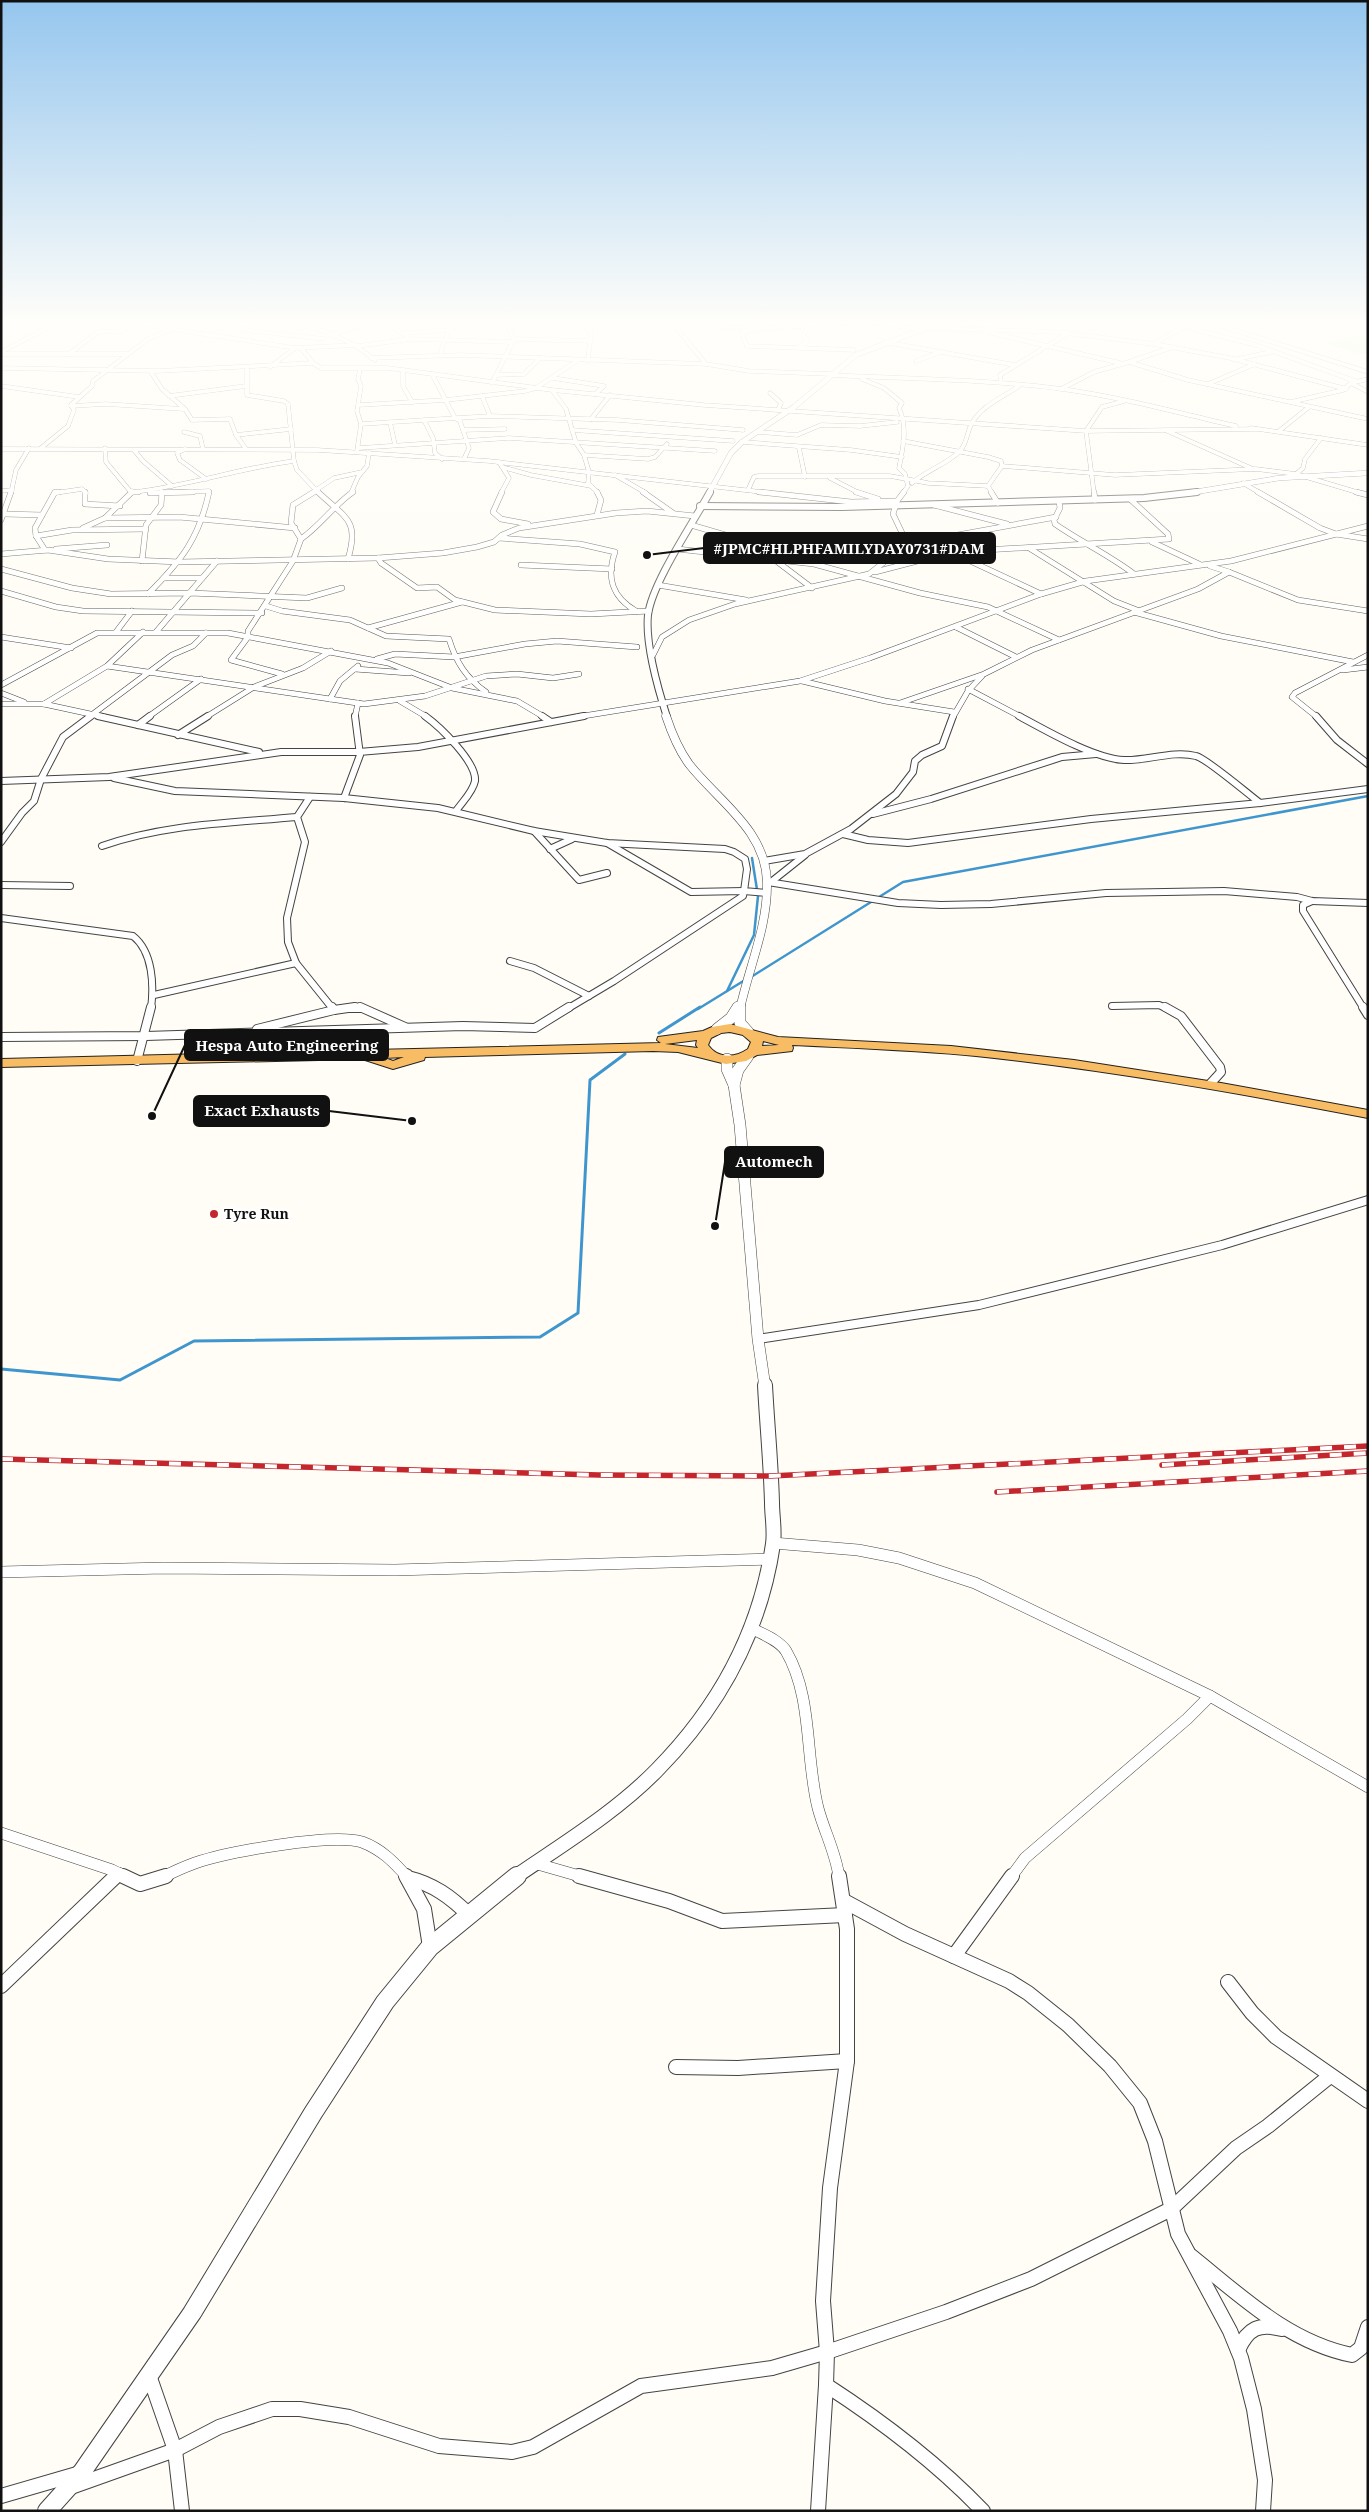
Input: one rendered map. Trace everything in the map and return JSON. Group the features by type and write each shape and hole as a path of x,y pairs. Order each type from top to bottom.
{"highway":[{"path":"1,1063 397,1044 643,1041 733,1028 778,1041 973,1052 1210,1084 1368,1114"},
{"path":"711,1055 702,1046 712,1032"},
{"path":"749,1033 757,1042 751,1054"},
{"path":"1,1054 139,1056 361,1053 393,1065 432,1052 653,1047 678,1048 727,1060 778,1048 845,1050 975,1059 1042,1067 1215,1093 1368,1124"}],"street":[{"path":"41,448 55,436"},
{"path":"200,436 204,449"},
{"path":"237,436 246,449"},
{"path":"291,436 292,450 297,470 352,525 354,539 348,559"},
{"path":"357,450 359,436"},
{"path":"393,436 395,445"},
{"path":"432,436 435,453 442,460"},
{"path":"464,459 469,450 466,436"},
{"path":"574,436 590,472 587,481 600,494 602,506 597,515"},
{"path":"610,455 632,436"},
{"path":"664,436 733,442"},
{"path":"749,1033 740,1023 741,1003 768,894 769,882 758,844 745,826 681,752 674,738 663,704 653,656 649,631 649,611 658,585 710,486 731,453 751,436"},
{"path":"904,436 899,468 907,479 908,486"},
{"path":"936,556 903,535 895,522 893,514 896,503 908,486 925,472 946,463 961,450 966,436"},
{"path":"1087,436 1090,474 1095,500"},
{"path":"1180,436 1253,469"},
{"path":"1310,436 1360,444 1368,443"},
{"path":"584,455 610,455 648,459 655,457 674,437"},
{"path":"1,449 105,448 134,450 223,448 357,450 395,445 509,438 715,451"},
{"path":"1298,475 1303,468 1305,458 1321,438"},
{"path":"698,449 709,440"},
{"path":"742,442 800,448 851,450 902,457"},
{"path":"903,442 925,447 961,450 999,460 1002,462 1002,466"},
{"path":"223,448 242,444"},
{"path":"1,520 5,514 16,470 29,448"},
{"path":"105,448 106,462 134,492 164,494 209,491 203,520 180,562 148,594"},
{"path":"800,448 805,476"},
{"path":"185,449 177,453 180,460 206,479"},
{"path":"134,450 143,461 174,485 189,493"},
{"path":"357,450 369,453 442,460 464,459 500,464 614,473 851,502 934,505 1130,499 1182,494 1298,475 1368,473"},
{"path":"282,674 231,660 248,637 248,631 262,613 293,561 301,539 316,529 335,507 354,491 362,472 367,466 369,453"},
{"path":"421,458 435,453"},
{"path":"74,530 106,518 134,492 206,479 262,465 294,461"},
{"path":"500,464 531,475 591,486"},
{"path":"500,464 509,478 494,506 493,512 501,519 535,525"},
{"path":"1002,466 1090,474 1131,475 1253,469 1298,475 1368,495"},
{"path":"988,486 1002,466"},
{"path":"301,539 290,518 293,505 334,478 362,472"},
{"path":"614,473 658,500 673,513"},
{"path":"748,490 756,476 890,476 915,481 988,486"},
{"path":"828,477 863,495 896,503"},
{"path":"1243,483 1308,522 1336,534 1368,539"},
{"path":"988,486 998,503"},
{"path":"158,488 164,494"},
{"path":"1,491 12,490"},
{"path":"120,506 85,504 87,496 84,490 60,490 55,492 35,528 36,536 47,550 89,557 180,562 378,558 443,553 494,542 526,541"},
{"path":"142,561 146,525 153,518 164,494"},
{"path":"653,656 662,637 688,620 753,601 861,577 952,552 1167,540 1170,536 1130,499"},
{"path":"1054,523 1060,508 1058,501"},
{"path":"700,506 896,503"},
{"path":"934,505 995,522 1018,525"},
{"path":"602,506 616,513"},
{"path":"494,542 510,531 597,515 647,511 695,516"},
{"path":"5,514 42,515"},
{"path":"106,518 173,517 295,528"},
{"path":"874,572 898,552 916,543 1056,517"},
{"path":"1042,521 1054,523 1079,540 1108,554 1134,574"},
{"path":"690,524 746,541 753,546 754,556"},
{"path":"1,780 109,777 264,753 301,751 359,752 418,747 551,722 800,681 999,611 1041,594 1086,581 1208,565 1368,526"},
{"path":"36,536 74,530 146,530"},
{"path":"499,538 593,545 612,549 615,552 612,569 614,593 624,604 636,611"},
{"path":"1149,541 1201,565"},
{"path":"1,554 107,545"},
{"path":"1029,548 1086,581 1114,601 1136,611 1220,636 1353,662"},
{"path":"677,549 801,561 920,593 979,604 999,611 1059,640"},
{"path":"952,552 1041,594"},
{"path":"378,558 381,563 417,588 437,587 451,598 503,612 591,614 649,611"},
{"path":"770,558 782,564 812,588"},
{"path":"156,632 163,626 172,611 217,561"},
{"path":"521,565 612,569"},
{"path":"1208,565 1298,600 1368,611"},
{"path":"1,569 104,594 190,593 311,598 342,588"},
{"path":"900,703 984,674 1016,657 1204,587 1229,572"},
{"path":"164,578 202,578"},
{"path":"658,585 753,601"},
{"path":"1,592 56,607 83,610 262,613"},
{"path":"445,606 451,598"},
{"path":"368,628 462,602"},
{"path":"266,606 288,612 350,620 386,636 449,639 454,657 470,681 493,696"},
{"path":"116,632 132,611"},
{"path":"956,626 1016,657"},
{"path":"44,704 107,666 143,632"},
{"path":"1,685 97,633 228,633 372,659 419,673 452,688 517,701 551,722"},
{"path":"1,842 22,813 30,806 63,737 172,655 192,648 206,633"},
{"path":"1,637 71,648"},
{"path":"330,699 340,681 355,669 372,659 395,654 454,657 557,640 637,647"},
{"path":"178,735 254,687 282,674 303,668 331,651"},
{"path":"1368,655 1294,693 1292,697 1318,718 1337,740 1368,764"},
{"path":"107,666 358,703 400,700 452,688 486,676 509,675 553,678 579,674"},
{"path":"1340,670 1368,667"},
{"path":"355,669 419,673"},
{"path":"769,882 807,854 843,834 871,814 907,780 914,770 915,761 922,755 942,746 954,712 968,689 984,674"},
{"path":"138,725 201,679"},
{"path":"800,681 900,703 954,712"},
{"path":"968,689 1065,741 1096,754 1121,760 1198,756 1260,803"},
{"path":"1,693 29,703"},
{"path":"400,700 435,724 468,763 475,779 456,811"},
{"path":"344,798 359,752 355,720 358,703"},
{"path":"1,704 44,704 264,753"},
{"path":"871,814 930,799 1062,757 1096,754"},
{"path":"1,1038 146,1036 463,1026 535,1028 740,900 744,891 748,864 743,855 734,851 607,843 534,831 456,811 344,798 175,791 109,777"},
{"path":"843,834 868,840 908,843 1091,819 1260,803 1368,789"},
{"path":"310,797 298,817 305,842 304,853 292,889 287,927 288,942 296,963 334,1010"},
{"path":"102,846 129,835 200,823 241,823 298,817"},
{"path":"534,831 578,880 607,873"},
{"path":"550,849 561,842 575,838"},
{"path":"607,843 691,892 744,891 768,894"},
{"path":"764,861 807,854"},
{"path":"769,882 872,897 881,900 941,905 991,904 1106,893 1224,891 1297,897 1312,901 1368,903"},
{"path":"1,885 70,886"},
{"path":"1312,901 1303,905 1303,912 1334,964 1368,1015"},
{"path":"1,918 130,934 140,941 148,960 154,995 146,1036 139,1056"},
{"path":"510,962 534,968 589,996"},
{"path":"154,995 296,963"},
{"path":"712,1032 731,1018 741,1003"},
{"path":"1112,1006 1159,1005 1182,1016 1220,1067 1221,1072 1210,1084"},
{"path":"240,1033 334,1010 363,1007 406,1028"},
{"path":"734,1085 738,1070 751,1054"},
{"path":"47,2511 82,2472 150,2378 192,2314 313,2113 385,2002 430,1947 534,1862 596,1821 627,1797 664,1763 705,1713 727,1680 745,1646 772,1551 770,1458 740,1126 734,1085 727,1070 727,1060"},
{"path":"758,1339 979,1305 1222,1245 1368,1200"},
{"path":"1,1572 164,1568 395,1570 772,1551 858,1550 930,1566 975,1583 1210,1696 1368,1787"},
{"path":"751,1628 779,1644 785,1650 801,1691 810,1773 818,1808 838,1866 844,1901 848,1948 847,2061 830,2188 823,2301 827,2352 818,2511"},
{"path":"954,1956 1025,1858 1187,1719 1210,1696"},
{"path":"1,1833 119,1873 140,1884 195,1863 258,1849 322,1840 361,1842 387,1855 408,1878 424,1909 430,1947"},
{"path":"534,1862 669,1901 722,1921 845,1915"},
{"path":"1,1986 119,1873"},
{"path":"408,1878 424,1881 443,1891 469,1914"},
{"path":"844,1901 905,1934 1009,1981 1028,1993 1068,2025 1110,2066 1140,2104 1148,2120 1167,2184 1171,2209 1186,2252 1213,2299 1238,2350 1254,2409 1265,2480 1263,2511"},
{"path":"1228,1982 1252,2013 1276,2037 1368,2101"},
{"path":"676,2067 738,2068 847,2061"},
{"path":"67,2488 175,2450 245,2416 272,2409 300,2409 349,2417 440,2446 512,2452 533,2447 641,2386 772,2368 827,2352 946,2312 1031,2279 1171,2209 1236,2148 1268,2126 1330,2076"},
{"path":"1186,2252 1270,2318 1327,2351 1352,2354 1361,2348 1368,2327"},
{"path":"1238,2350 1248,2331 1258,2325 1270,2325 1296,2334"},
{"path":"150,2378 175,2450 182,2511"},
{"path":"826,2385 892,2428 966,2492 983,2511"},
{"path":"1,2496 82,2472"}],"waterway":[{"path":"751,977 903,882 1368,796"},
{"path":"727,991 754,935 758,896 752,858"},
{"path":"698,1009 745,980"},
{"path":"659,1033 700,1007"},
{"path":"1,1369 120,1380 194,1341 540,1337 578,1313 590,1080 625,1054"}],"railway":[{"path":"1,1459 599,1475 771,1476 1368,1446"},
{"path":"1162,1465 1368,1453"},
{"path":"997,1492 1368,1471"}],"place":[{"name":"#JPMC#HLPHFAMILYDAY0731#DAM","path":"647,555"},
{"name":"Hespa Auto Engineering","path":"152,1116"},
{"name":"Exact Exhausts","path":"412,1121"},
{"name":"Tyre Run","path":"214,1214"},
{"name":"Automech","path":"715,1226"}]}
